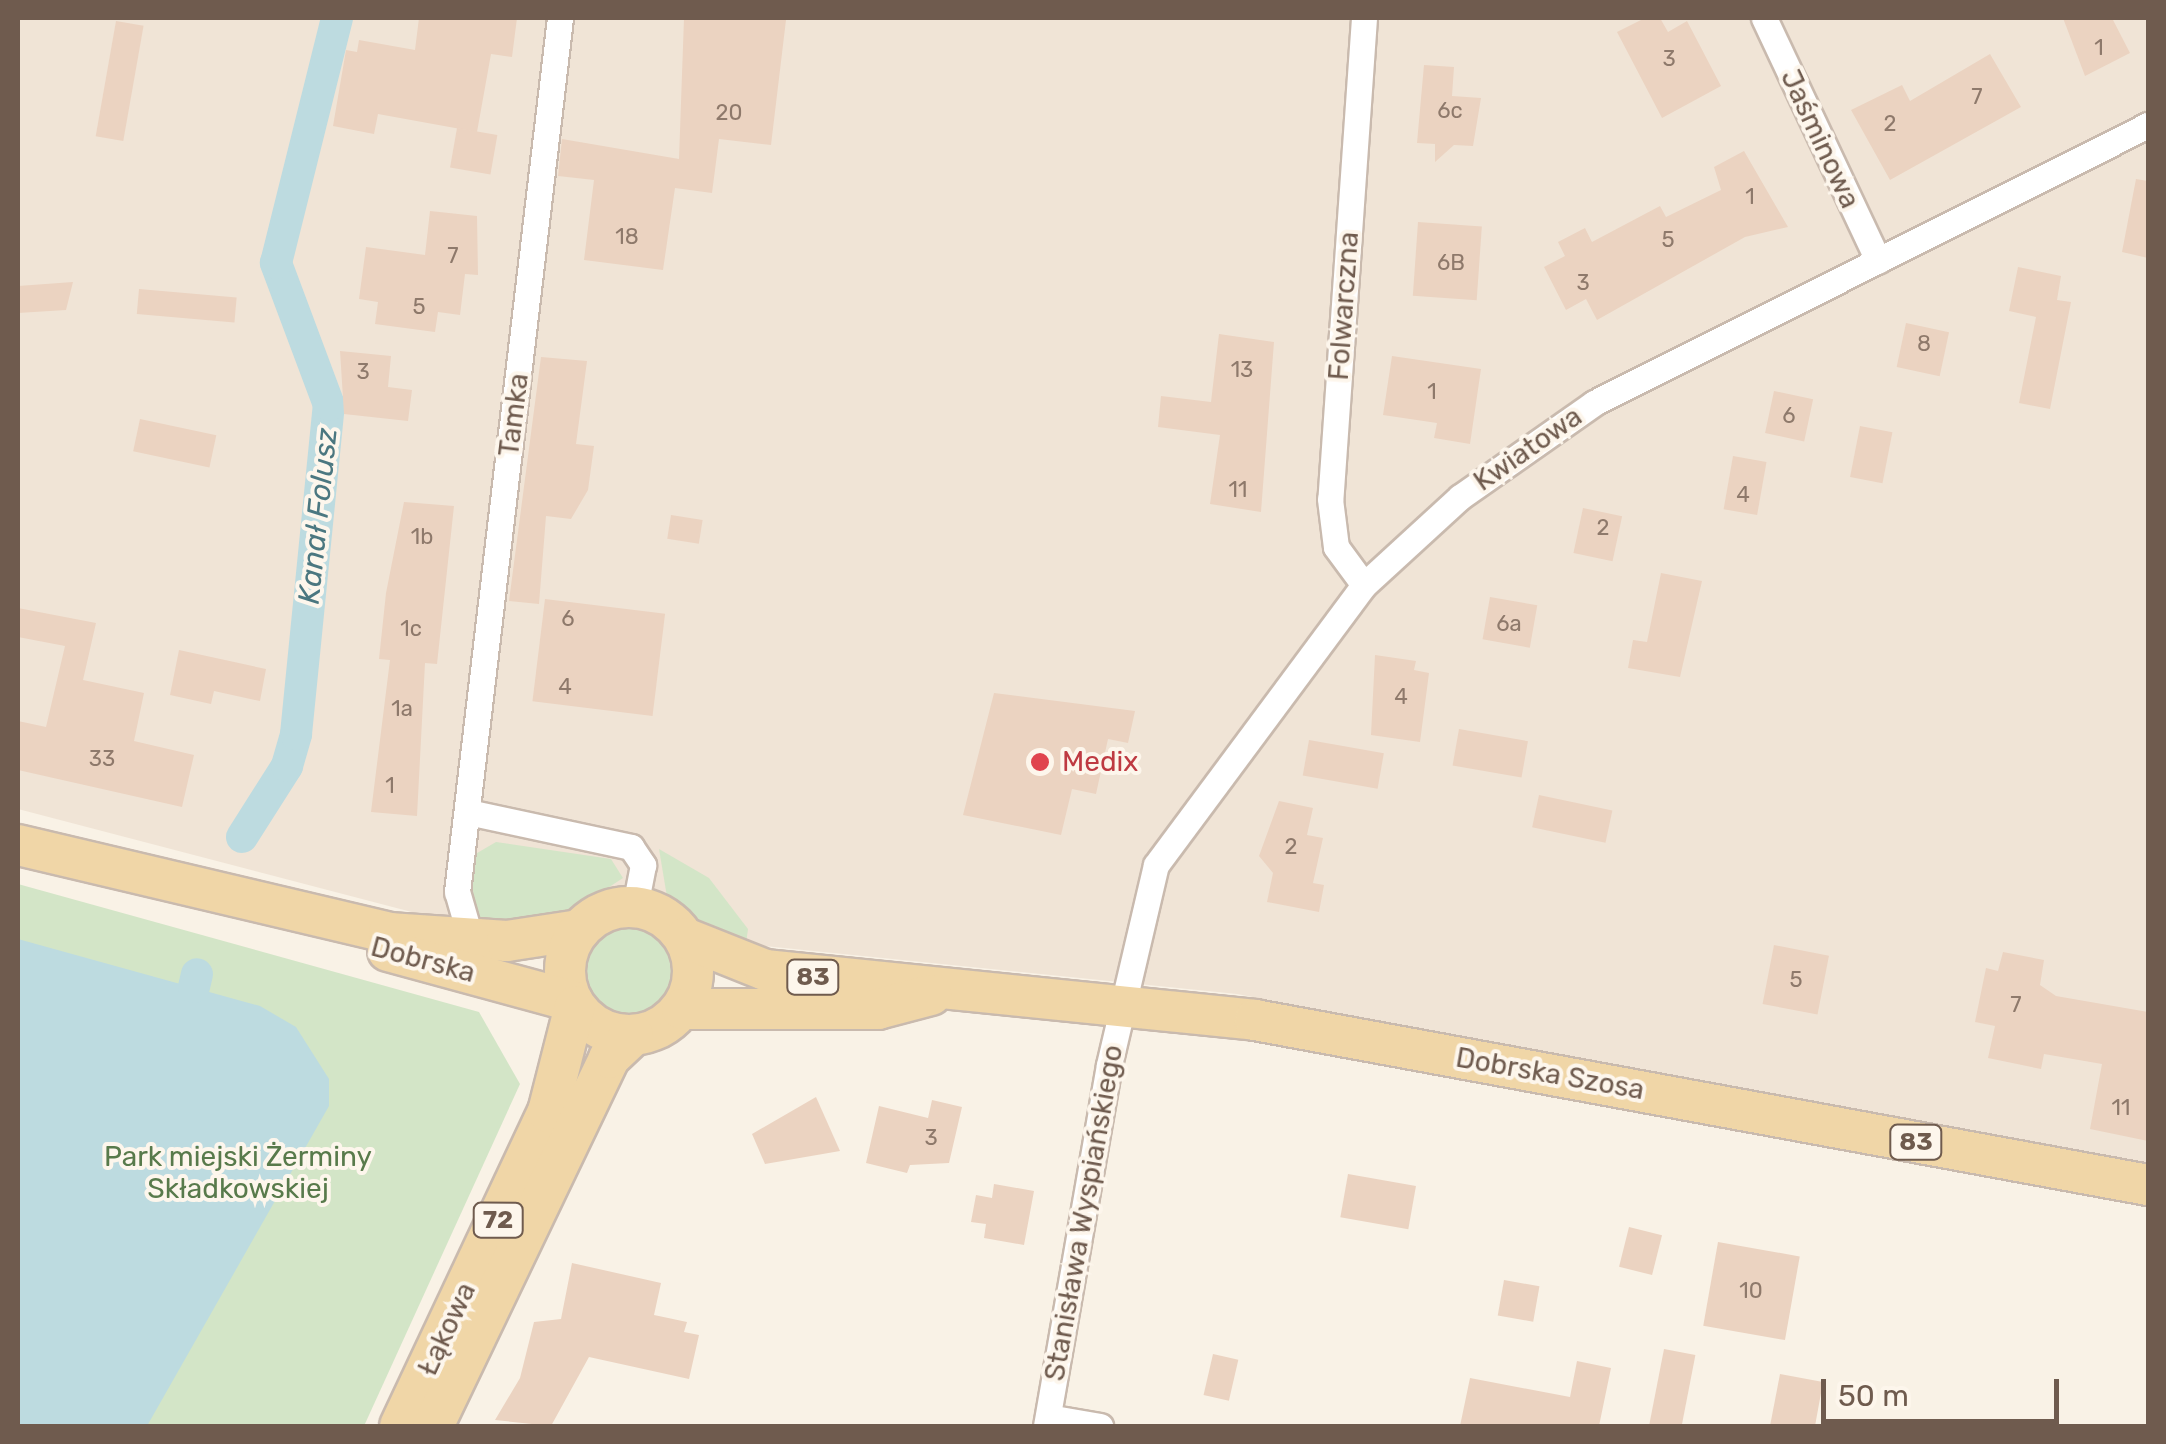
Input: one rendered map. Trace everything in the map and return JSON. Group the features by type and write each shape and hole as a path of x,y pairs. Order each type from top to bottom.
{"main road":[{"name":"Dobrska","path":"24,848 276,912 574,1004"},
{"path":"579,930 635,906 685,938 694,974 682,1010"},
{"name":"Dobrska","path":"276,912 484,941 579,930"},
{"name":"72","path":"574,1004 565,964 579,930"},
{"name":"Dobrska Szosa","path":"685,938 713,956 765,970 948,991 1123,1000 2148,1185"},
{"name":"Dobrska Szosa","path":"682,1010 878,1009 948,991"},
{"path":"574,1004 600,1029 633,1036"},
{"name":"Łąkowa","path":"400,1426 548,1112 574,1004"},
{"name":"72","path":"633,1036 682,1010"},
{"name":"Łąkowa","path":"433,1426 609,1058 633,1036"}],"street":[{"name":"Tamka","path":"484,941 458,910 560,18"},
{"name":"Folwarczna","path":"1364,18 1330,498 1336,547 1364,585"},
{"name":"Jaśminowa","path":"1764,18 1878,260"},
{"name":"Kwiatowa","path":"1123,1000 1156,865 1178,826 1364,585 1460,497 1580,412 2148,125"},
{"path":"468,812 632,847 643,864 635,906"},
{"name":"Stanisława Wyspiańskiego","path":"1047,1422 1123,1000"},
{"path":"1047,1422 1100,1426"}],"shaded area":[{"path":"18,18 2148,18 2148,1171 1237,994 735,943 671,894 626,885 490,923 427,916 18,809"}],"green space":[{"path":"496,842 611,859 623,878 554,923 474,921 472,856"},
{"path":"659,849 709,878 748,929 746,944 702,930 667,897"},
{"name":"Park miejski Żerminy Składkowskiej","path":"18,884 479,1012 520,1084 364,1426 18,1426"},
{"path":"628,927 653,934 665,946 672,971 665,996 653,1008 628,1015 603,1008 591,996 584,971 591,946 603,934"}],"water":[{"path":"18,939 260,1006 296,1027 329,1079 329,1106 147,1426 18,1426"}],"building":[{"path":"419,18 517,18 512,57 491,54 477,132 378,114 374,134 333,126 346,50 357,52 359,40 415,50"},
{"path":"684,18 786,20 771,145 719,139 712,193 675,188 663,270 584,260 594,180 558,176 562,139 679,159"},
{"path":"1645,18 1660,18 1668,32 1687,21 1721,86 1662,118 1617,32"},
{"path":"2063,18 2112,18 2130,53 2085,76"},
{"path":"116,21 144,26 123,141 96,136"},
{"path":"1990,54 2021,107 1890,180 1851,110 1902,85 1910,101"},
{"path":"1424,65 1454,67 1452,96 1481,98 1473,146 1454,145 1435,162 1435,144 1417,143"},
{"path":"457,128 497,135 490,175 450,167"},
{"path":"1744,151 1788,227 1745,237 1597,320 1586,299 1566,310 1544,267 1565,256 1558,242 1585,228 1592,242 1660,206 1666,217 1721,190 1714,167"},
{"path":"2136,179 2148,181 2148,258 2122,252"},
{"path":"430,211 477,216 478,275 465,274 460,315 438,312 435,332 375,324 378,302 359,299 366,247 425,255"},
{"path":"1418,222 1482,226 1477,300 1413,296"},
{"path":"2018,267 2061,276 2057,300 2071,302 2050,409 2019,403 2036,317 2009,311"},
{"path":"73,282 66,310 18,313 18,286"},
{"path":"139,289 237,298 234,322 137,314"},
{"path":"1906,323 1949,332 1940,376 1897,367"},
{"path":"1219,334 1274,342 1261,512 1210,504 1220,435 1158,427 1161,396 1211,402"},
{"path":"340,351 391,356 388,387 412,390 408,421 344,414"},
{"path":"1392,356 1481,369 1470,444 1434,438 1437,423 1383,415"},
{"path":"541,357 587,361 576,444 594,446 588,490 571,519 546,516 539,604 509,601"},
{"path":"1774,391 1813,399 1804,441 1765,433"},
{"path":"140,419 216,435 209,467 133,451"},
{"path":"1860,426 1892,432 1882,483 1850,477"},
{"path":"1733,456 1766,462 1757,515 1724,509"},
{"path":"404,502 454,506 437,664 425,663 417,816 371,812 390,660 379,659 386,593"},
{"path":"1583,508 1622,516 1613,561 1573,553"},
{"path":"671,515 703,520 699,544 667,539"},
{"path":"1661,573 1702,581 1680,677 1628,668 1633,640 1647,642"},
{"path":"1490,597 1537,605 1530,648 1483,639"},
{"path":"545,599 665,614 653,716 532,701"},
{"path":"18,608 96,623 83,680 144,693 134,741 194,755 182,807 18,770 18,721 46,727 65,646 18,637"},
{"path":"179,650 266,669 260,701 214,691 211,704 170,695"},
{"path":"1375,655 1416,661 1414,670 1429,673 1420,742 1371,735"},
{"name":"Medix","path":"994,693 1135,711 1128,743 1108,739 1096,794 1072,789 1061,835 963,815"},
{"path":"1459,729 1528,741 1522,778 1453,765"},
{"path":"1309,740 1384,753 1378,789 1303,775"},
{"path":"1539,795 1612,811 1605,843 1532,827"},
{"path":"1279,801 1313,808 1307,835 1323,838 1313,883 1324,885 1319,912 1267,902 1273,873 1259,856"},
{"path":"1774,945 1829,956 1818,1015 1763,1004"},
{"path":"2003,952 2044,960 2040,985 2056,996 2148,1012 2148,1141 2090,1129 2102,1064 2044,1054 2041,1069 1988,1058 1995,1026 1975,1022 1986,968 1998,971"},
{"path":"816,1097 840,1151 765,1164 752,1134"},
{"path":"932,1100 962,1107 949,1163 910,1165 907,1173 866,1163 879,1106 928,1118"},
{"path":"1348,1174 1416,1186 1408,1229 1340,1217"},
{"path":"994,1184 1034,1191 1024,1245 984,1238 986,1224 971,1222 976,1195 992,1198"},
{"path":"1629,1227 1662,1235 1652,1275 1619,1267"},
{"path":"1718,1242 1800,1256 1785,1340 1703,1326"},
{"path":"572,1263 661,1283 654,1315 687,1322 684,1332 699,1335 689,1379 589,1357 551,1426 495,1420 520,1378 534,1322 561,1319"},
{"path":"1504,1280 1539,1286 1533,1322 1498,1315"},
{"path":"1664,1349 1695,1355 1682,1426 1649,1426"},
{"path":"1213,1354 1238,1360 1229,1401 1204,1395"},
{"path":"1577,1361 1611,1368 1599,1426 1460,1426 1470,1378 1570,1397"},
{"path":"1780,1374 1823,1382 1815,1426 1770,1426"}],"waterway":[{"name":"Kanał Folusz","path":"242,837 287,766 296,734 329,405 276,263 337,18"},
{"name":"Kanał Folusz","path":"194,987 197,974"}],"place":[{"name":"Medix","path":"1040,762"}]}
